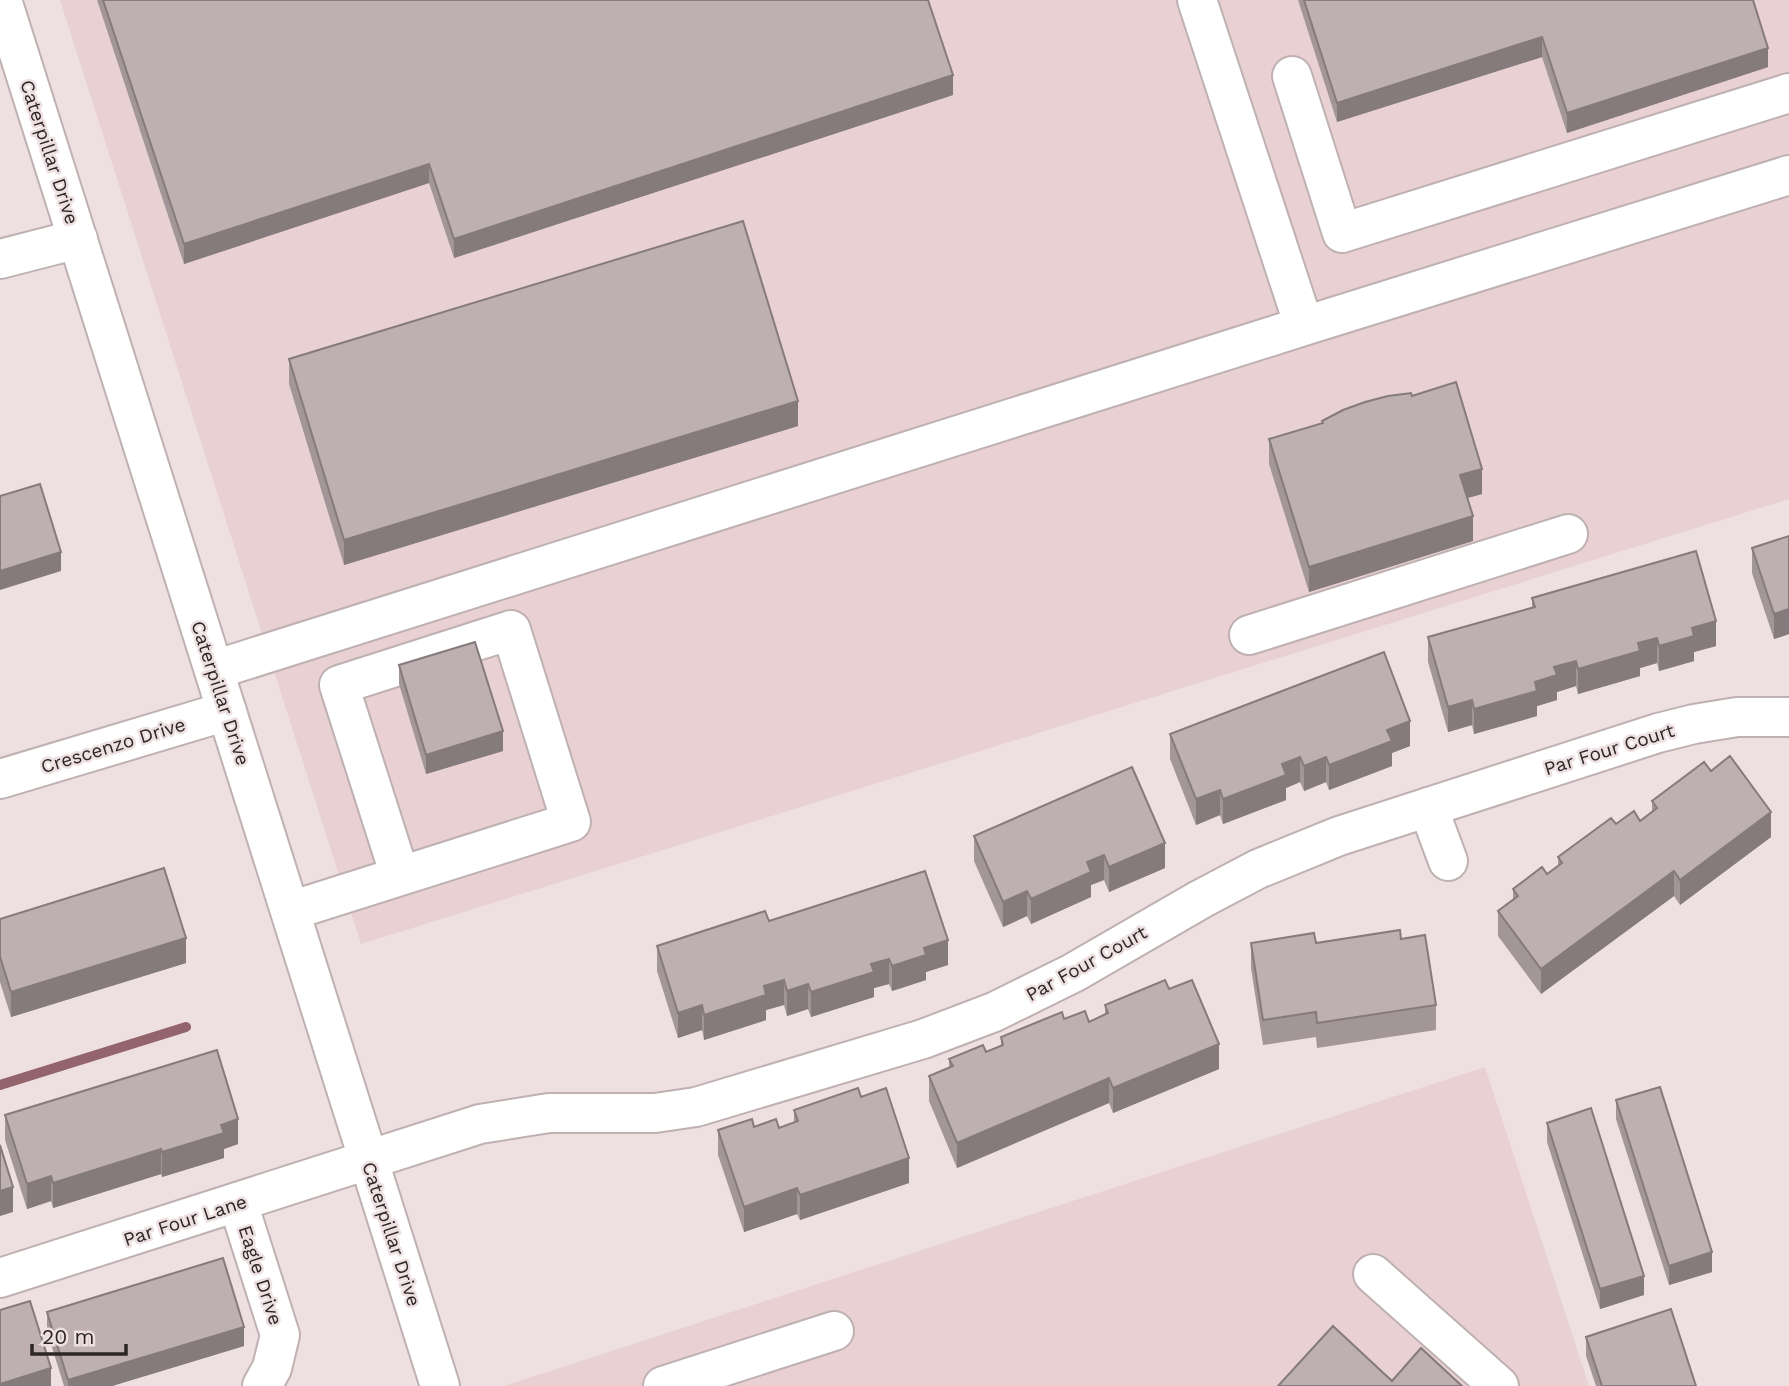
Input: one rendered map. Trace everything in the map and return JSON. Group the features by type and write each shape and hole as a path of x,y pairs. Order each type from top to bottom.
{"street":[{"name":"Caterpillar Drive","path":"2,0 440,1386"},
{"path":"1197,0 1304,326"},
{"path":"1292,76 1342,233 1789,93"},
{"path":"214,670 1789,176"},
{"path":"0,259 78,239"},
{"path":"1249,635 1568,534"},
{"path":"290,911 572,822 511,630 339,685 400,876"},
{"name":"Crescenzo Drive","path":"0,779 227,711"},
{"name":"Par Four Court","path":"369,1160 480,1124 549,1113 654,1113 696,1107 923,1038 994,1012 1073,973 1200,899 1258,869 1339,836 1694,723 1737,717 1789,717"},
{"path":"1428,807 1448,861"},
{"name":"Par Four Lane","path":"0,1278 369,1160"},
{"name":"Eagle Drive","path":"238,1203 280,1335 272,1368 262,1386"},
{"path":"1373,1274 1499,1386"},
{"path":"663,1386 834,1331"}],"shaded area":[{"path":"60,0 1789,0 1789,499 361,944"},
{"path":"1485,1067 1589,1386 504,1386"}],"building":[{"path":"103,0 928,0 953,75 454,239 429,164 184,244"},
{"path":"1304,0 1753,0 1768,48 1567,113 1542,37 1337,103"},
{"path":"743,221 798,401 344,540 289,359"},
{"path":"1456,382 1482,469 1460,475 1473,516 1309,567 1269,439 1323,423 1322,421 1343,410 1365,402 1411,393 1412,396"},
{"path":"40,484 61,552 0,571 0,496"},
{"path":"1789,536 1789,609 1774,614 1752,548"},
{"path":"1696,551 1716,621 1692,628 1694,636 1659,646 1657,638 1638,643 1640,651 1578,669 1576,661 1554,667 1557,675 1535,682 1537,691 1474,709 1472,700 1448,707 1428,637 1535,607 1532,598"},
{"path":"475,642 503,731 426,755 399,665"},
{"path":"1384,652 1410,721 1387,730 1392,741 1329,765 1326,757 1304,766 1300,757 1282,764 1286,775 1223,799 1220,790 1196,799 1170,734"},
{"path":"1730,756 1771,812 1680,880 1674,871 1541,969 1498,911 1518,896 1513,889 1542,867 1547,874 1562,863 1558,857 1611,818 1616,824 1634,811 1640,821 1657,808 1652,801 1704,762 1711,771"},
{"path":"1132,767 1165,843 1109,867 1104,855 1087,862 1091,872 1031,899 1027,891 1003,902 974,836"},
{"path":"164,868 186,938 11,992 0,957 0,919"},
{"path":"925,871 948,940 924,948 926,955 892,966 889,959 871,964 874,972 811,992 808,984 787,991 784,980 764,986 766,995 704,1015 702,1005 678,1013 657,946 765,911 769,921"},
{"path":"1400,930 1401,939 1425,935 1436,1005 1317,1023 1316,1012 1263,1020 1251,943 1314,933 1316,943"},
{"path":"1165,980 1169,989 1192,980 1219,1044 1113,1088 1109,1078 957,1143 929,1076 953,1066 949,1059 983,1045 986,1052 1003,1045 1001,1037 1062,1012 1064,1019 1085,1011 1089,1022 1108,1013 1105,1005"},
{"path":"217,1050 238,1119 221,1125 224,1133 162,1152 161,1149 53,1183 51,1176 27,1184 5,1115"},
{"path":"1660,1087 1712,1252 1669,1266 1616,1100"},
{"path":"858,1088 861,1097 886,1088 909,1158 800,1195 797,1188 744,1207 718,1130 752,1119 754,1127 776,1119 779,1128 798,1121 794,1110"},
{"path":"1591,1108 1644,1276 1600,1289 1547,1123"},
{"path":"0,1145 13,1187 0,1191"},
{"path":"223,1258 244,1327 68,1380 47,1312"},
{"path":"30,1301 51,1368 0,1384 0,1310"},
{"path":"1671,1309 1696,1386 1602,1386 1586,1337"},
{"path":"1333,1326 1392,1381 1421,1348 1462,1386 1278,1386"}],"waterway":[{"path":"0,1085 186,1027"}]}
